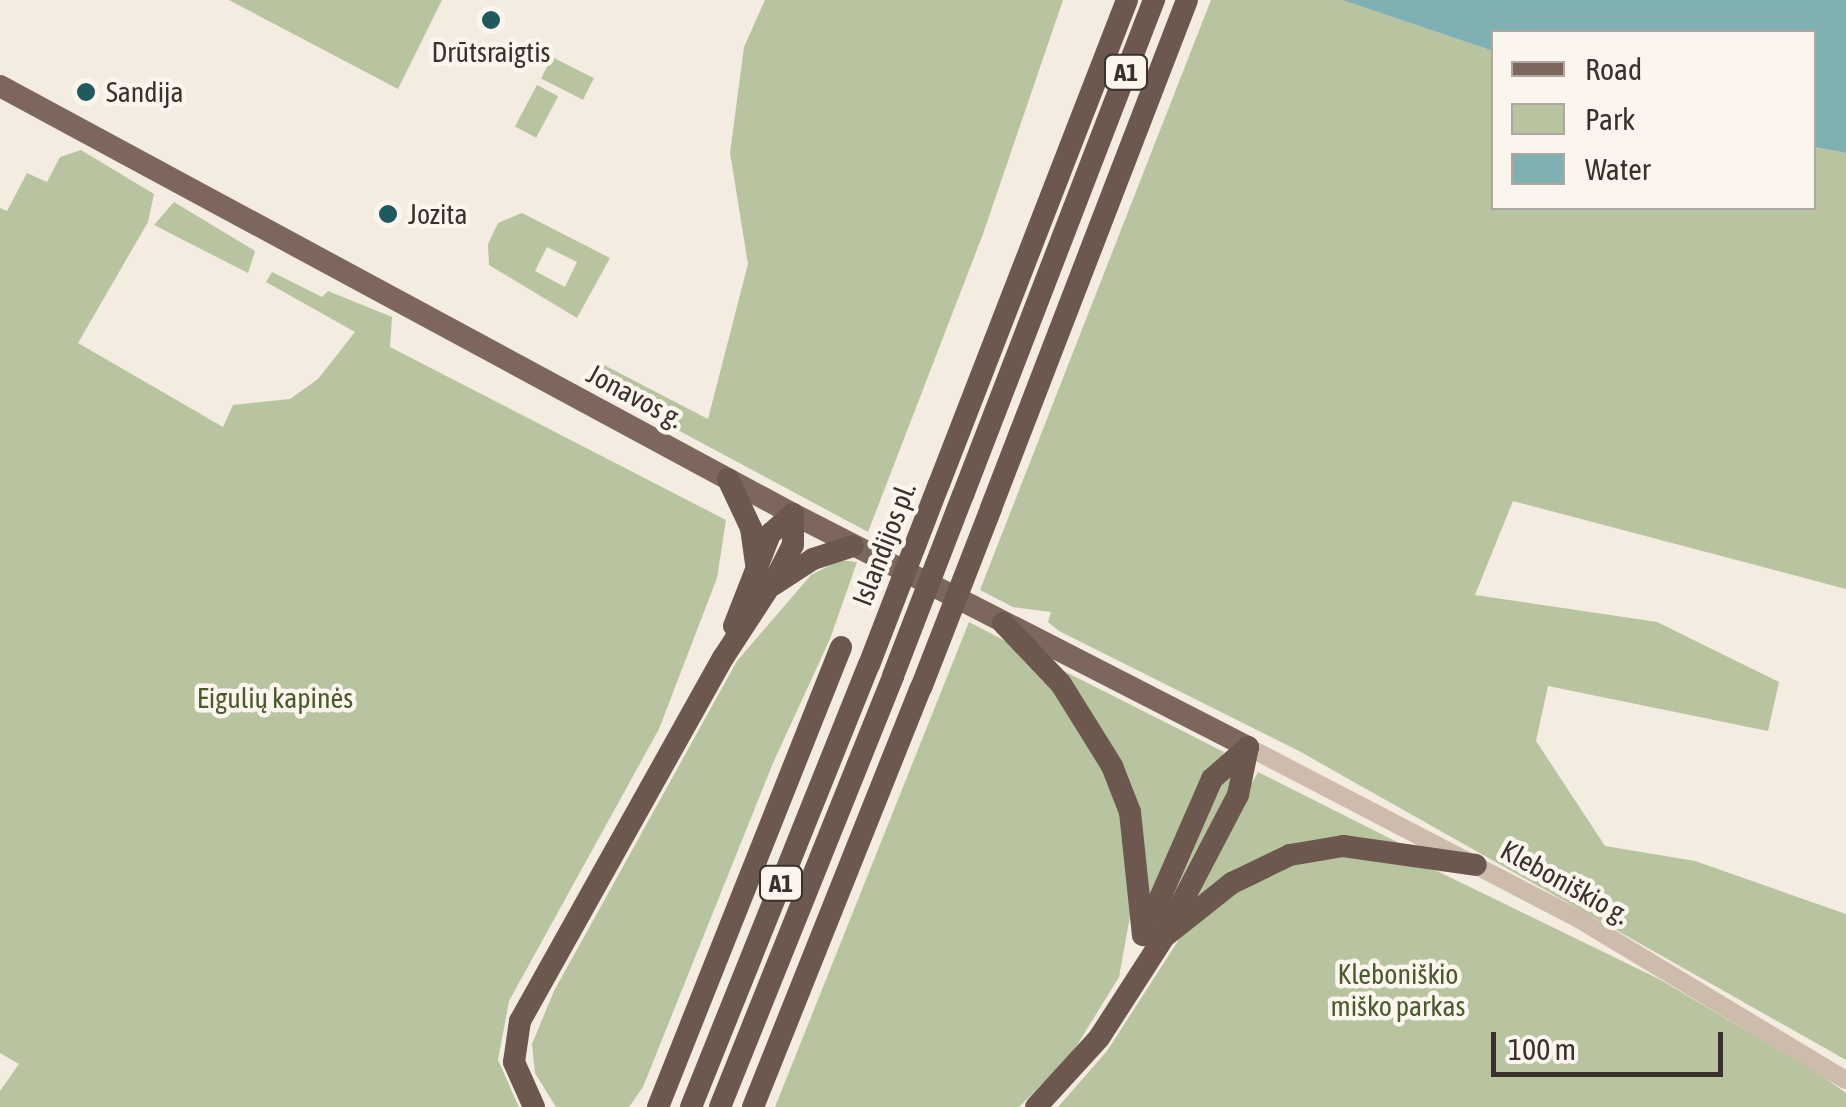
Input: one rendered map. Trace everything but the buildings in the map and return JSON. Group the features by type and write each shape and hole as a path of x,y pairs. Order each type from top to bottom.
{"highway":[{"name":"Islandijos pl.","path":"688,1105 870,665 1126,0"},
{"name":"Islandijos pl.","path":"720,1107 893,676 1154,0"},
{"path":"753,1107 921,688 1187,0"},
{"path":"728,479 751,528 756,562"},
{"path":"723,658 756,562 770,534 793,514"},
{"path":"534,1107 514,1062 520,1021 723,658 770,588 793,545 793,514"},
{"path":"770,588 812,559 852,546"},
{"path":"1003,623 1061,684 1112,766 1130,812 1154,936"},
{"path":"658,1107 841,647"},
{"path":"1036,1107 1089,1050 1127,990 1154,936 1212,779 1248,747"},
{"path":"1154,936 1232,884 1319,848 1476,865"},
{"path":"647,1107 672,1073"}],"main road":[{"name":"Jonavos g.","path":"0,86 852,546 1248,747"}],"street":[{"name":"Kleboniškio g.","path":"1248,747 1476,865 1846,1080"}],"green space":[{"path":"229,0 442,0 398,89"},
{"path":"765,0 1063,0 983,234 868,532 674,428 680,416 601,377 604,365 708,419 748,264 730,153 744,47"},
{"path":"1211,0 1342,0 1491,50 1491,210 1816,210 1816,147 1846,153 1846,589 1513,501 1475,595 1657,622 1779,682 1768,731 1548,686 1536,741 1605,846 1695,861 1846,914 1846,1060 1299,751 1059,631 1048,622 1051,612 1013,607 980,590"},
{"path":"552,57 594,78 583,100 541,78"},
{"path":"537,85 558,96 536,138 515,126"},
{"name":"Eigulių kapinės","path":"81,150 154,194 148,222 78,343 223,427 233,405 290,399 318,379 355,332 266,282 272,272 322,297 328,291 392,317 390,347 726,520 717,578 659,729 509,1001 498,1060 519,1107 0,1107 0,1091 19,1064 0,1053 0,208 7,211 27,173 47,182 60,157"},
{"path":"174,202 255,251 248,273 154,225"},
{"path":"522,213 610,258 577,318 489,265 488,244 498,223","holes":["547,247 577,262 565,287 535,271"]},
{"path":"840,560 857,562 830,639 773,763 643,1087 629,1107 556,1107 535,1073 532,1044 554,991 737,661 811,575"},
{"path":"969,622 1017,647 1056,694 1105,772 1123,813 1134,894 1119,977 1071,1055 1019,1107 775,1107"},
{"path":"1062,670 1224,752 1150,907 1124,769"},
{"path":"1258,772 1405,846 1365,841 1188,902"},
{"path":"1239,773 1180,889 1174,891 1222,775"},
{"name":"Kleboniškio miško parkas","path":"1352,853 1437,871 1659,979 1818,1073 1846,1093 1846,1107 1058,1107 1107,1051 1187,927 1222,897 1317,855"}],"water":[{"path":"1342,0 1846,0 1846,153 1816,147 1816,30 1491,30 1491,50"}],"place":[{"name":"Drūtsraigtis","path":"491,20"},
{"name":"Sandija","path":"86,92"},
{"name":"Jozita","path":"388,214"}]}
